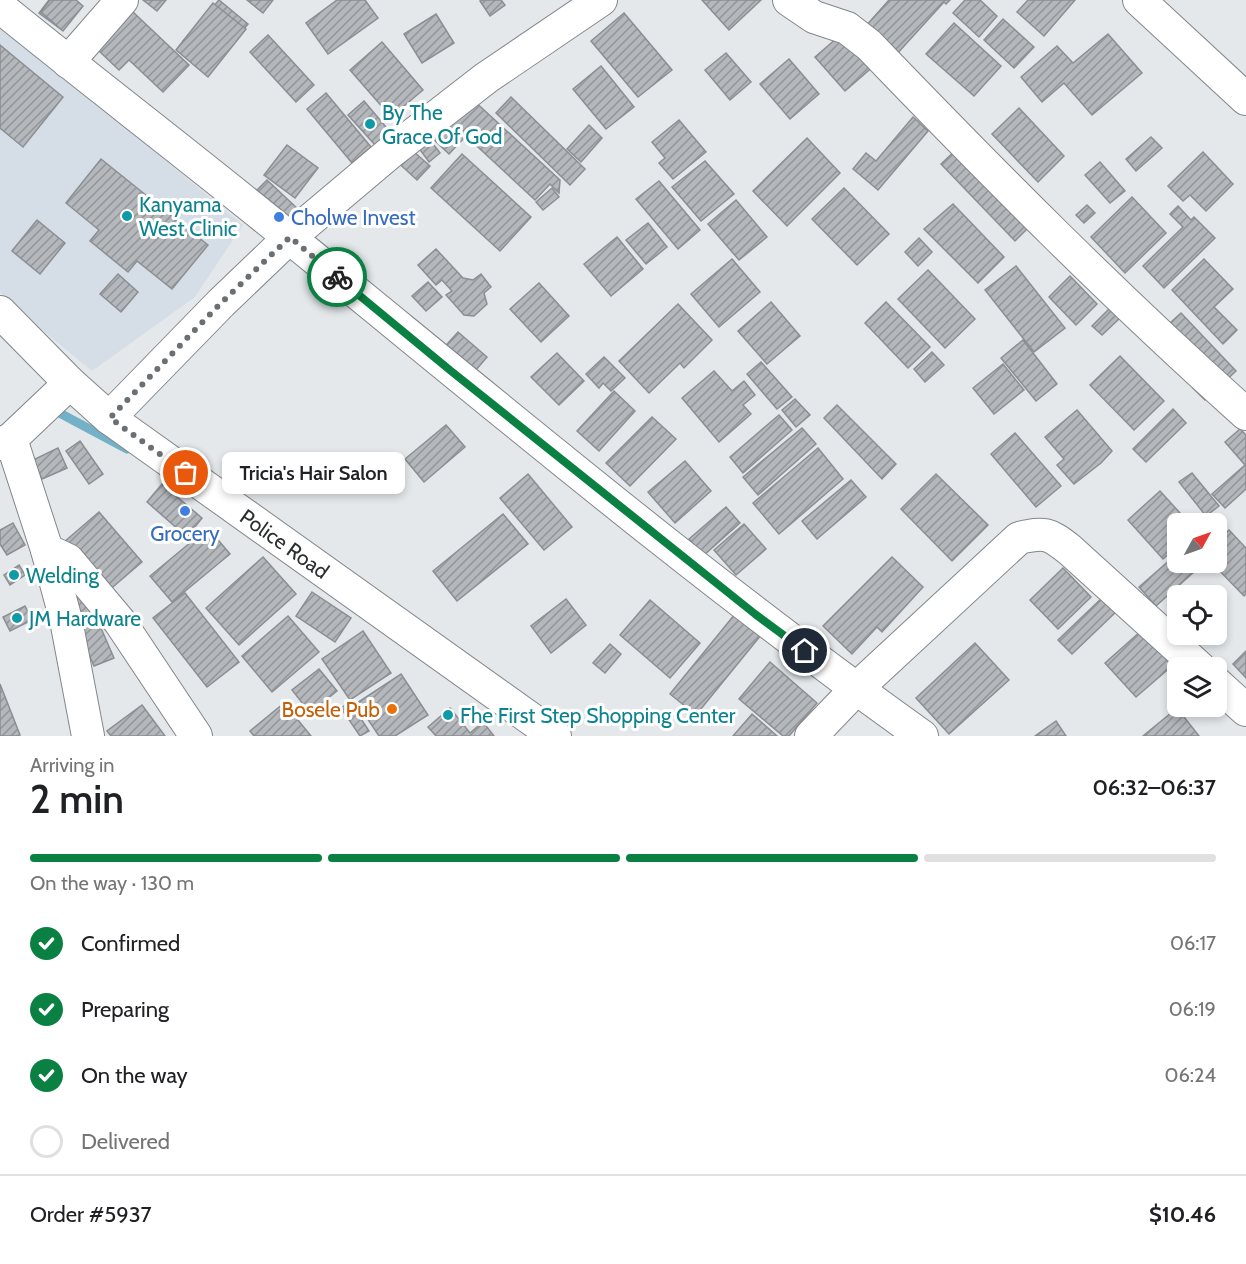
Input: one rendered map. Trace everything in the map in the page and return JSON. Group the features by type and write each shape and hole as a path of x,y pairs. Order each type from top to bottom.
{"street":[{"path":"68,62 122,0"},
{"path":"789,0 814,17 847,28 869,45 1065,246 1246,414"},
{"path":"1139,0 1246,99"},
{"path":"110,418 221,303 290,237 392,151 586,4"},
{"path":"0,7 290,237 451,371 746,606 922,736"},
{"name":"Police Road","path":"0,312 70,383 110,418 555,736"},
{"path":"70,383 6,442 47,550 66,620 88,736"},
{"path":"811,736 856,689 1019,538 1037,534 1054,537 1070,550 1188,657"},
{"path":"47,550 68,561 120,622 196,736"},
{"path":"1227,693 1246,710"}],"shaded area":[{"path":"0,23 243,225 195,297 92,371 13,306 0,292"}],"building":[{"path":"49,0 73,0 81,6 62,30 39,13"},
{"path":"50,0 76,0 83,6 63,31 41,12"},
{"path":"143,0 166,0 157,11"},
{"path":"219,0 248,24 211,67 183,41"},
{"path":"247,0 273,0 263,13"},
{"path":"337,0 365,0 378,18 328,54 306,23"},
{"path":"501,0 505,5 490,16 480,1"},
{"path":"702,0 761,0 729,30"},
{"path":"889,0 950,0 946,4 944,2 896,55 865,27"},
{"path":"965,0 980,0 997,16 979,37 953,13"},
{"path":"1028,0 1075,0 1044,36 1017,12"},
{"path":"213,3 246,29 208,77 176,50"},
{"path":"133,12 189,65 163,92 129,60 119,70 98,50"},
{"path":"624,13 672,70 638,97 591,41"},
{"path":"436,14 454,43 422,63 404,34"},
{"path":"1003,19 1034,47 1014,68 984,40"},
{"path":"954,23 1001,66 974,96 926,54"},
{"path":"845,31 875,65 845,91 815,57"},
{"path":"1108,34 1142,73 1092,115 1064,83 1042,102 1021,77 1057,46 1073,63"},
{"path":"268,35 314,85 296,102 250,52"},
{"path":"382,42 423,90 391,117 350,70"},
{"path":"0,45 63,97 23,147 0,128"},
{"path":"726,53 751,82 730,100 705,70"},
{"path":"789,59 819,94 790,119 760,84"},
{"path":"601,66 634,107 606,129 573,89"},
{"path":"326,93 371,147 352,163 307,109"},
{"path":"511,97 585,169 570,185 496,113"},
{"path":"471,98 560,180 559,193 550,184 535,200 466,136 449,154 433,139"},
{"name":"By The Grace Of God","path":"364,101 391,133 376,146 348,115"},
{"path":"1019,108 1064,156 1038,182 992,134"},
{"path":"913,117 928,131 878,190 853,169 866,153 876,161"},
{"path":"679,120 706,152 673,179 659,163 665,158 652,142"},
{"path":"589,125 602,138 581,162 567,149"},
{"path":"1151,137 1162,148 1136,171 1126,159"},
{"path":"807,138 840,173 787,226 753,191"},
{"path":"429,139 440,153 429,162 418,147"},
{"path":"405,144 430,166 417,180 393,158"},
{"path":"287,145 318,168 295,198 264,175"},
{"path":"958,148 1032,224 1015,241 941,164"},
{"path":"1203,152 1233,184 1206,211 1190,195 1183,201 1168,186"},
{"path":"462,154 531,217 500,251 431,188"},
{"name":"Kanyama West Clinic","path":"101,159 208,245 172,289 137,261 128,272 90,241 99,230 66,203"},
{"path":"705,161 734,194 701,221 672,187"},
{"path":"1100,162 1125,191 1110,203 1085,175"},
{"path":"267,180 299,210 283,227 251,196"},
{"path":"659,181 700,230 678,249 636,199"},
{"path":"552,188 559,197 543,210 536,202"},
{"path":"844,188 889,234 857,265 812,219"},
{"path":"1132,197 1166,233 1125,273 1091,237"},
{"path":"736,200 767,237 739,260 708,224"},
{"path":"953,204 1004,257 978,283 924,229"},
{"path":"1087,205 1095,213 1084,223 1076,215"},
{"path":"1178,206 1191,220 1194,217 1215,238 1164,288 1143,266 1183,227 1170,214"},
{"path":"37,220 65,243 40,274 12,251"},
{"path":"648,223 667,247 646,264 626,240"},
{"path":"617,237 643,269 611,296 584,264"},
{"path":"919,238 932,252 918,266 905,252"},
{"path":"436,249 463,278 473,280 481,274 491,287 484,293 487,304 474,316 464,315 446,295 452,291 442,280 436,285 418,265"},
{"path":"732,259 760,292 719,327 691,294"},
{"path":"1204,259 1233,289 1214,307 1237,330 1223,344 1172,290"},
{"path":"1016,266 1065,328 1034,352 985,290"},
{"path":"928,270 975,319 945,348 898,299"},
{"path":"118,274 138,292 121,312 100,294"},
{"path":"1070,276 1097,304 1076,325 1049,297"},
{"path":"428,282 442,297 426,311 412,296"},
{"path":"539,283 569,316 541,342 510,309"},
{"path":"771,302 800,336 767,364 738,331"},
{"path":"886,302 930,347 908,368 865,323"},
{"path":"678,304 712,340 684,368 680,363 649,393 619,361"},
{"path":"1111,307 1121,317 1102,335 1092,326"},
{"path":"1181,313 1236,371 1205,400 1193,388 1213,370 1170,323"},
{"path":"458,332 487,357 469,378 440,352"},
{"path":"1023,340 1057,384 1036,401 1001,358"},
{"path":"932,352 944,365 925,382 914,369"},
{"path":"557,353 584,381 559,405 531,377"},
{"path":"1120,356 1164,401 1134,430 1090,385"},
{"path":"604,357 625,378 611,391 603,383 599,388 586,374"},
{"path":"761,362 792,397 777,409 747,374"},
{"path":"1003,364 1024,390 994,414 973,388"},
{"path":"714,371 732,391 744,381 755,395 743,405 751,414 719,442 682,398"},
{"path":"614,391 635,411 599,451 577,431"},
{"path":"795,399 810,415 796,427 782,410"},
{"path":"837,405 896,464 882,479 824,418"},
{"path":"1173,409 1186,423 1146,462 1133,449"},
{"path":"1077,410 1112,451 1101,463 1074,484 1057,465 1064,459 1045,437"},
{"path":"779,415 792,430 743,473 730,457"},
{"path":"652,417 676,439 630,486 606,463"},
{"path":"446,425 465,447 424,482 405,459"},
{"path":"802,428 816,444 758,495 743,477"},
{"path":"1240,429 1246,435 1246,489 1225,508 1212,494 1245,465 1225,442"},
{"path":"1015,433 1061,486 1036,507 991,454"},
{"path":"80,441 103,474 89,484 66,451"},
{"path":"58,448 67,468 42,479 33,460"},
{"path":"818,448 843,479 779,534 753,503"},
{"path":"685,461 711,491 675,523 648,492"},
{"path":"1192,473 1219,506 1210,513 1204,513 1179,482"},
{"path":"528,474 572,527 544,550 500,498"},
{"path":"936,474 988,525 952,561 901,509"},
{"path":"851,480 866,497 817,539 802,521"},
{"path":"162,484 202,518 187,537 147,502"},
{"path":"1160,491 1180,513 1167,513 1167,556 1163,559 1128,520"},
{"path":"726,507 740,523 703,556 689,539"},
{"path":"99,512 142,562 107,592 64,542"},
{"path":"503,514 528,544 457,601 433,571"},
{"path":"13,523 25,545 7,555 0,544 0,530"},
{"path":"744,524 766,549 736,575 714,550"},
{"path":"208,528 230,554 172,602 150,576"},
{"path":"1229,530 1246,548 1246,594 1244,596 1222,573 1227,573 1227,532"},
{"path":"263,557 296,594 239,645 206,608"},
{"path":"892,557 923,587 882,632 877,627 852,654 823,626"},
{"path":"1167,563 1167,573 1193,573 1179,585 1167,585 1167,596 1156,606 1139,587"},
{"name":"Welding","path":"19,565 25,575 10,585 4,575"},
{"path":"1063,568 1091,597 1058,629 1030,600"},
{"path":"84,589 114,658 94,666 64,598"},
{"path":"312,592 351,618 335,642 296,616"},
{"path":"185,593 239,662 207,687 153,618"},
{"path":"1105,595 1119,609 1072,654 1058,640"},
{"path":"566,599 586,625 551,653 531,626"},
{"path":"650,600 700,643 670,678 620,635"},
{"name":"JM Hardware","path":"25,606 32,620 10,631 3,617"},
{"path":"735,614 761,635 696,715 670,694"},
{"path":"288,616 319,652 272,692 242,656"},
{"path":"363,631 391,673 350,700 322,659"},
{"path":"1141,631 1167,660 1167,670 1136,697 1105,663"},
{"path":"975,643 1009,680 949,734 916,698"},
{"path":"610,644 621,654 605,673 593,663"},
{"path":"1246,651 1246,678 1233,664"},
{"path":"770,662 817,703 789,736 783,736 739,699"},
{"path":"319,669 337,691 310,713 292,690"},
{"name":"Bosele Pub","path":"401,674 428,715 395,736 379,736 357,703"},
{"path":"0,684 20,735 0,736"},
{"path":"350,702 369,731 360,736 341,708"},
{"path":"284,703 311,736 254,736 250,731"},
{"path":"142,705 165,736 111,736 107,731"},
{"name":"Fhe First Step Shopping Center","path":"450,708 470,733 483,722 494,736 436,736 428,727"},
{"path":"752,714 777,736 733,736"},
{"path":"1167,716 1184,717 1199,736 1143,736"},
{"path":"1056,721 1066,736 1035,736"}],"waterway":[{"path":"52,409 127,449"}],"way so far":[{"path":"186,473 110,418 221,303 290,237 337,277"}],"place":[{"name":"By The Grace Of God","path":"370,124"},
{"name":"Kanyama West Clinic","path":"127,216"},
{"name":"Cholwe Invest","path":"279,217"},
{"name":"Tricia's Hair Salon","path":"186,473"},
{"name":"Grocery","path":"185,511"},
{"name":"Welding","path":"14,575"},
{"name":"JM Hardware","path":"17,618"},
{"name":"Bosele Pub","path":"392,709"},
{"name":"Fhe First Step Shopping Center","path":"448,715"}],"route":[{"path":"337,277 755,614 805,651"}]}
